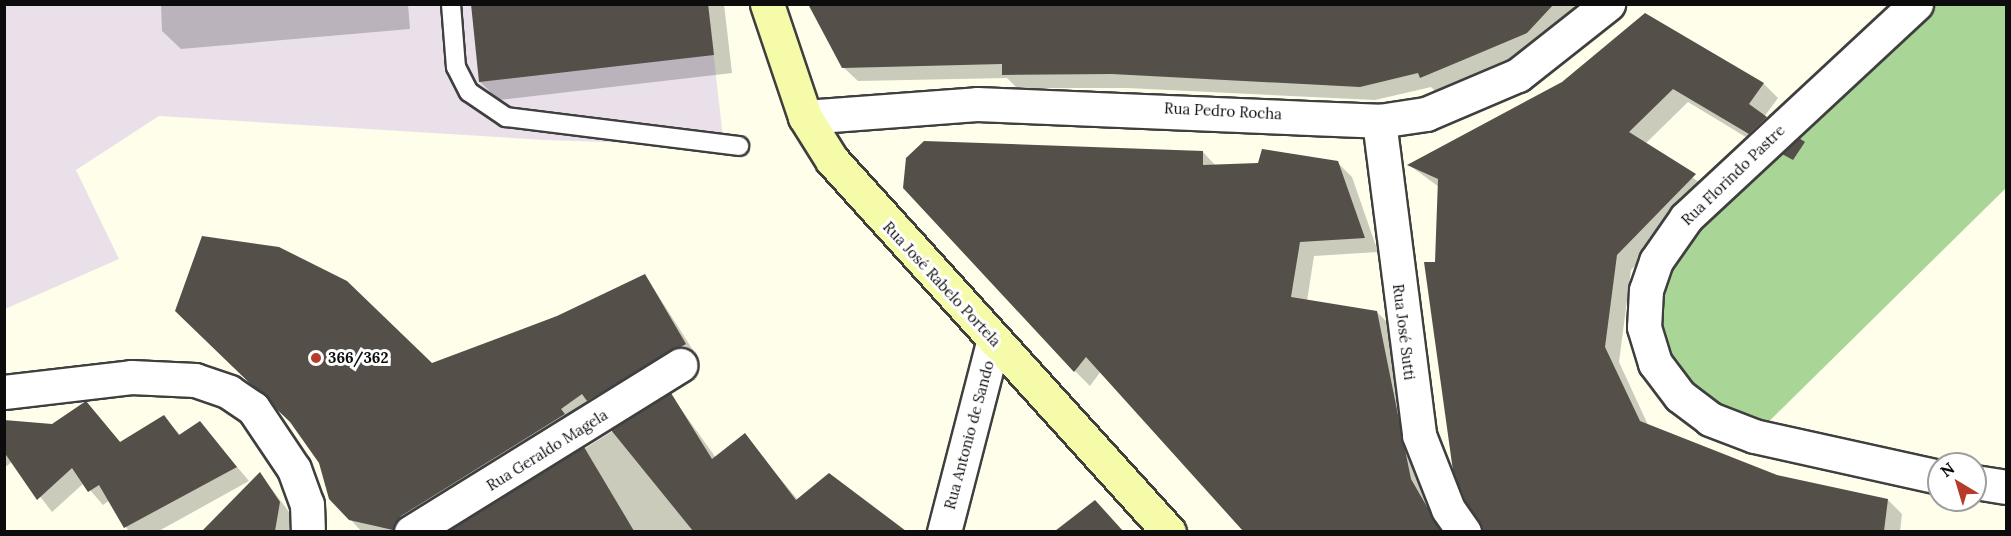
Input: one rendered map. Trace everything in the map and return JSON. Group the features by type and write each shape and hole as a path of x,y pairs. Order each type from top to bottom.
{"street":[{"name":"Rua José Rabelo Portela","path":"767,4 805,117 857,191 1169,531"},
{"name":"Rua Pedro Rocha","path":"805,117 977,104 1379,121 1426,114 1518,75 1608,4"},
{"name":"Rua Florindo Pastre","path":"1916,4 1686,218 1656,261 1646,290 1644,327 1655,363 1680,396 1710,419 1754,436 1927,474"},
{"name":"Rua José Sutti","path":"1379,121 1419,435 1448,509 1464,531"},
{"name":"Rua Antonio de Sando","path":"944,531 994,339"},
{"name":"Rua Geraldo Magela","path":"411,531 680,365"},
{"path":"4,392 131,377 195,380 229,393 253,408 294,469 307,504 308,531"},
{"path":"1987,484 2007,487"}],"lane":[{"path":"451,4 456,67 469,92 506,117 739,146"}],"shaded area":[{"path":"5,5 708,5 723,138 661,144 545,140 159,116 76,170 119,259 5,309"}],"green space":[{"path":"1904,5 2006,5 2006,188 1754,436 1680,396 1646,290 1686,218"}],"building":[{"path":"471,4 708,4 714,55 479,82"},
{"path":"808,4 1554,4 1527,33 1420,78 1418,73 1360,87 1112,74 1002,75 1002,64 842,68"},
{"path":"1645,13 1764,83 1749,104 1767,117 1749,134 1673,89 1629,132 1696,174 1617,255 1605,347 1640,421 1777,475 1888,499 1884,531 1483,531 1465,500 1453,471 1424,262 1435,262 1438,179 1407,165 1562,82"},
{"path":"1799,138 1805,142 1793,160 1782,154"},
{"path":"924,141 1203,151 1203,165 1258,163 1262,149 1338,161 1365,238 1300,242 1291,297 1377,311 1411,479 1441,531 1243,531 1086,357 1074,372 903,188 906,158"},
{"path":"202,236 279,247 347,281 432,363 557,316 645,274 686,344 587,401 582,394 561,409 565,414 401,516 393,530 349,520 329,499 319,463 290,422 175,311"},
{"path":"671,393 712,459 745,433 796,500 829,473 906,531 693,531 611,430"},
{"path":"86,401 120,442 164,415 179,435 200,421 237,467 124,528 99,485 88,492 72,468 37,500 4,452 4,420 52,424"},
{"path":"584,447 634,531 447,531"},
{"path":"260,472 280,502 275,531 202,531"},
{"path":"1095,500 1123,531 1055,531"}],"place":[{"name":"366/362","path":"316,358"}]}
